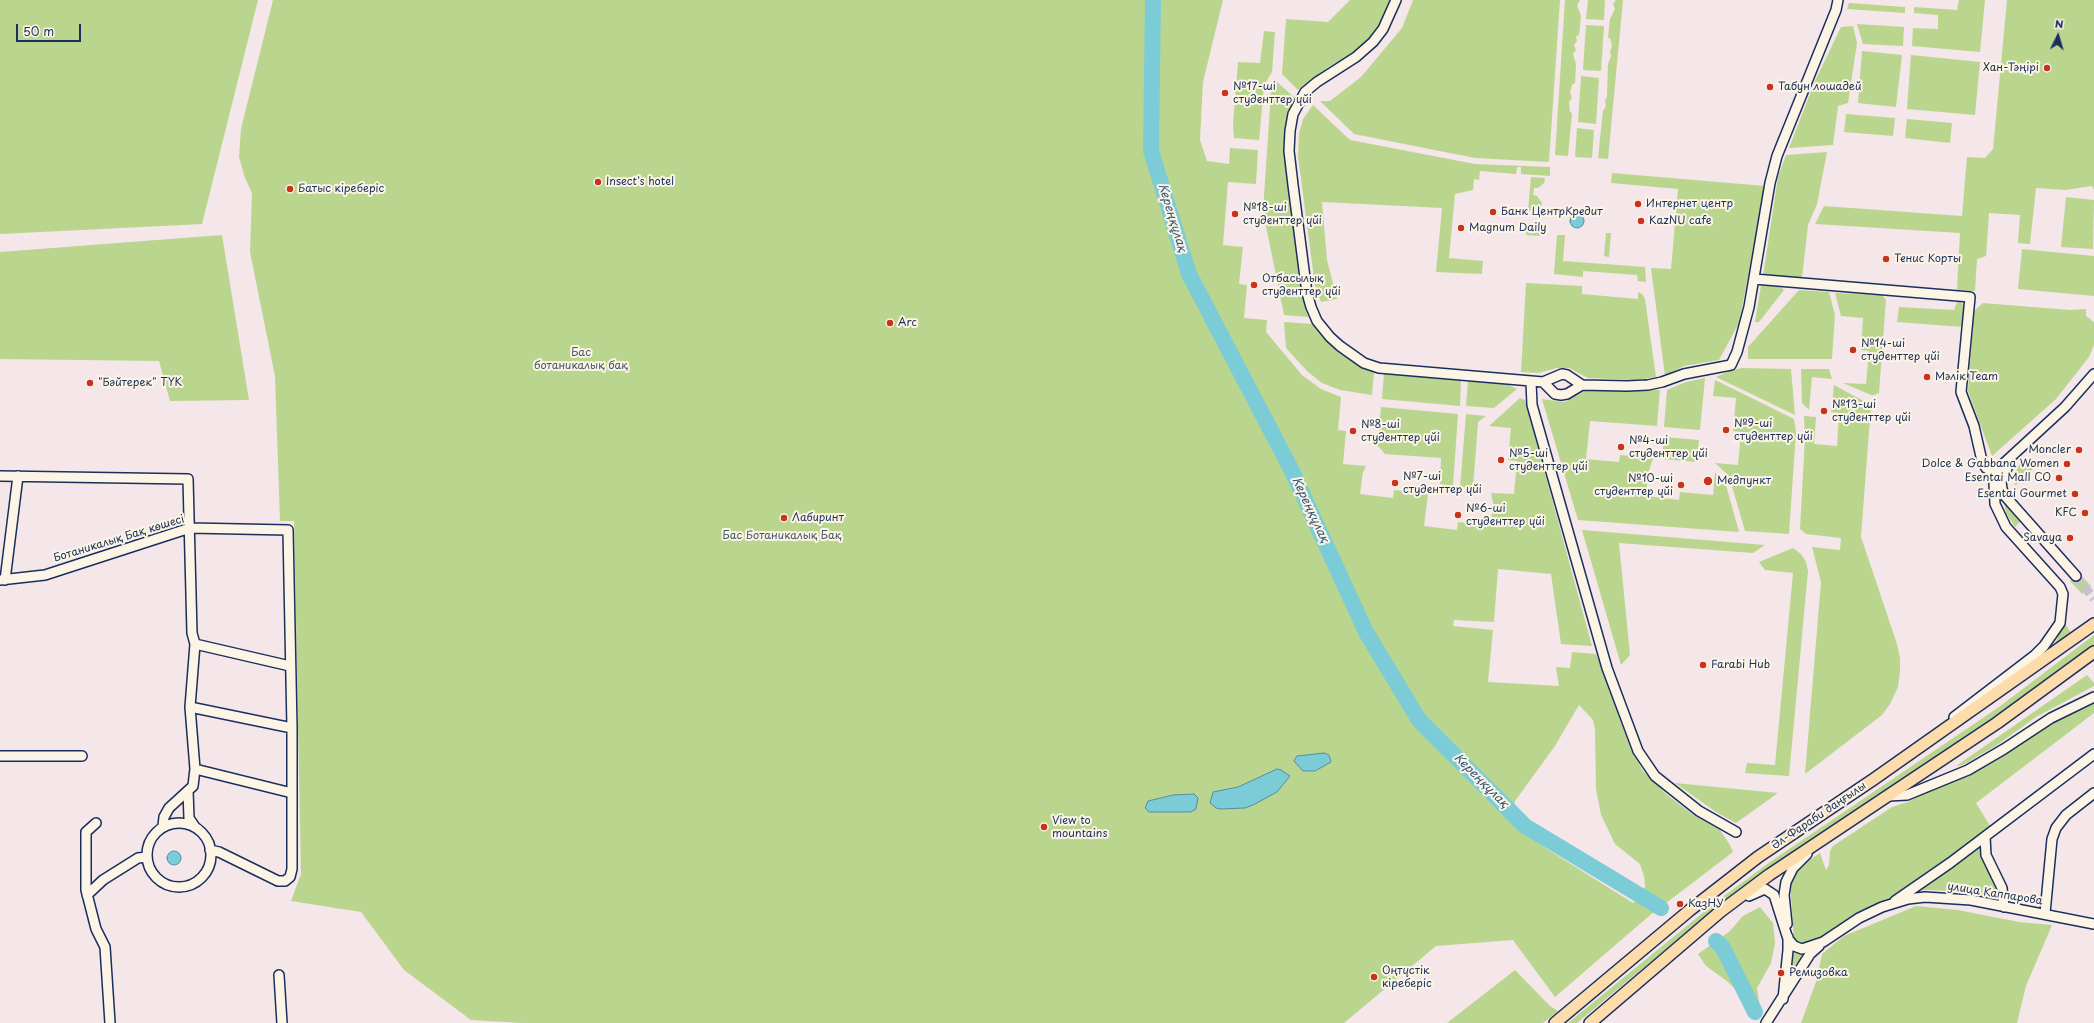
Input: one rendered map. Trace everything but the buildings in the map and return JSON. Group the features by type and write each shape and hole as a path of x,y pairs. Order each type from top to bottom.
{"main road":[{"name":"Әл-Фараби даңғылы","path":"1555,1023 1690,910 1747,865 1910,754 2094,624"},
{"name":"Әл-Фараби даңғылы","path":"1590,1023 1721,911 1769,874 1997,723 2094,652"}],"street":[{"path":"1396,0 1383,29 1373,42 1356,57 1317,82 1305,92 1293,114 1289,151 1304,269 1311,307 1317,321 1330,337 1351,354 1379,368 1531,382 1543,382 1562,374 1567,375 1582,384 1648,385 1662,382 1684,374 1731,365 1739,345 1754,279 1770,183 1777,156 1834,17 1838,0"},
{"path":"1754,279 1970,297 1961,392 1974,426 1982,461 1986,468 1996,474"},
{"path":"1910,754 1974,700 2035,655 2044,646 2060,623 2064,600 2060,587 2006,527 1995,504 1994,493 1996,474 2002,465 2065,407 2094,374"},
{"path":"1531,382 1532,405 1607,668 1638,751 1655,776 1699,810 1736,832"},
{"path":"1543,382 1555,394 1561,395 1567,394 1582,384"},
{"path":"2014,455 2003,473 2001,481 2005,496 2076,576"},
{"path":"0,476 188,479 192,633 195,644 190,707 195,769 193,786 169,808 164,817 164,826"},
{"path":"2,580 18,476"},
{"path":"1995,504 2005,496"},
{"name":"Ботаникалық Бақ көшесі","path":"2,580 44,575 190,528 288,530 290,666"},
{"path":"195,644 290,666 292,728 292,869 290,877 285,881 278,881 219,852 210,850"},
{"path":"1888,796 1907,795 1968,770 2004,749 2050,718 2094,697"},
{"path":"190,707 292,728"},
{"path":"1893,903 1985,837 2094,754"},
{"path":"0,756 82,756"},
{"path":"195,769 292,793"},
{"path":"188,791 189,818 195,827 205,837 210,850 210,861 202,876 187,886 178,886 162,882 154,875 149,866 147,857 151,839 164,826 179,823 195,827"},
{"path":"2045,914 2052,839 2056,828 2066,815 2094,793"},
{"path":"96,823 86,832 87,895 96,929 105,947 110,1023"},
{"path":"1783,999 1788,952 1784,895 1789,873 1829,835"},
{"path":"1985,837 1986,856 2002,888 2004,907"},
{"path":"87,895 103,880 138,858 147,857"},
{"path":"1721,911 1759,890 1765,889 1774,894 1788,939 1794,946 1802,949"},
{"name":"улица Каппарова","path":"1788,952 1823,942 1859,918 1893,903 1925,897 1941,897 2004,907 2094,924"},
{"path":"1766,1023 1783,999 1810,954 1823,942"},
{"path":"279,975 282,1023"}],"green space":[{"path":"0,0 258,0 202,224 0,234"},
{"name":"Бас ботаникалық бақ","path":"273,0 1223,0 1203,82 1200,140 1207,161 1229,164 1230,148 1258,150 1256,184 1228,182 1223,245 1243,247 1239,284 1247,285 1244,318 1267,320 1266,332 1302,375 1321,389 1341,397 1338,430 1346,431 1343,464 1366,466 1363,472 1360,494 1393,498 1394,490 1428,494 1424,526 1457,530 1458,522 1491,525 1493,503 1491,493 1514,494 1517,461 1508,460 1511,428 1489,426 1520,398 1525,400 1592,646 1561,644 1551,574 1498,569 1494,622 1454,620 1453,626 1493,630 1488,682 1559,686 1556,667 1570,668 1572,652 1596,654 1631,750 1643,771 1666,794 1692,814 1720,830 1733,852 1649,916 1555,997 1513,940 1436,946 1344,1023 522,1023 471,1020 404,970 361,912 291,901 301,874 294,521 280,521 275,376 250,252 252,193 245,178 239,157 241,129","holes":["1579,705 1593,720 1595,730 1596,789 1601,815 1615,844 1640,864 1644,876 1645,886 1643,893 1633,903 1547,849 1518,826 1513,819 1515,801 1555,746"]},
{"path":"1350,0 1391,0 1381,22 1372,36 1359,49 1328,67 1298,90 1282,74 1286,19 1328,22"},
{"path":"1413,0 1560,0 1549,162 1475,158 1354,134 1320,101 1330,101 1361,77 1402,28"},
{"path":"1565,0 1580,0 1577,5 1581,16 1579,35 1576,36 1577,41 1574,45 1576,50 1573,54 1576,64 1575,83 1572,85 1570,93 1572,98 1569,102 1570,112 1572,113 1568,156 1555,155"},
{"path":"1588,0 1605,0 1604,20 1586,19"},
{"path":"1616,0 1623,0 1608,159 1598,158 1603,111 1606,106 1605,100 1607,97 1608,64 1612,46 1610,38 1608,38 1610,19 1615,9 1613,4"},
{"path":"1959,0 1985,0 1980,52 1912,46 1913,28 1938,29 1938,15 1914,13 1914,7 1957,10"},
{"name":"Хан-Тәңірі","path":"2007,0 2094,0 2094,190 2092,186 2065,190 2036,188 2030,244 2018,243 2020,215 1989,213 1986,256 1977,259 1975,291 1957,290 1960,233 1815,224 1824,206 1962,216 1967,157 1985,158 1993,149"},
{"path":"1849,3 1905,7 1905,13 1847,9"},
{"path":"1857,24 1904,27 1903,46 1863,44"},
{"path":"1586,25 1604,26 1601,71 1583,70"},
{"path":"1853,26 1857,43 1848,103 1838,106 1833,145 1789,148 1815,81 1841,27"},
{"path":"1264,31 1275,32 1272,72 1264,85 1259,140 1234,138 1233,125 1238,62 1260,63"},
{"path":"1862,51 1902,55 1896,107 1858,103"},
{"path":"1911,55 1980,62 1975,115 1907,109"},
{"path":"1581,76 1599,78 1596,124 1578,122"},
{"path":"1277,82 1295,98 1287,119 1284,142 1304,304 1308,317 1284,315 1263,211 1271,92"},
{"path":"1313,105 1350,140 1475,164 1550,167 1550,176 1521,174 1521,167 1517,167 1516,174 1480,171 1479,180 1474,179 1473,190 1455,194 1449,258 1483,261 1482,274 1436,272 1442,208 1322,202 1327,260 1337,299 1321,302 1315,286 1298,156 1299,134 1303,119"},
{"path":"1846,114 1895,118 1893,136 1844,132"},
{"path":"1907,119 1952,123 1950,143 1905,138"},
{"path":"1577,128 1594,130 1592,158 1575,157"},
{"path":"1827,152 1817,204 1808,225 1802,278 1763,276 1778,177 1786,155"},
{"path":"1612,173 1765,186 1739,323 1719,360 1684,366 1665,376 1651,268 1671,269 1678,189 1611,183"},
{"path":"1531,177 1545,178 1544,183 1538,188 1534,188 1533,195 1537,196 1542,203 1541,208 1537,211 1528,211"},
{"path":"2066,197 2094,200 2093,249 2061,247"},
{"path":"1530,224 1538,225 1540,236 1526,235 1526,229"},
{"path":"1606,233 1611,233 1609,257 1604,256"},
{"path":"222,235 249,400 170,401 159,361 0,359 0,252"},
{"path":"1557,235 1565,235 1563,261 1645,267 1646,282 1638,281 1637,275 1583,271 1583,277 1554,274"},
{"path":"2022,249 2094,256 2094,296 2018,289"},
{"path":"1526,283 1582,286 1582,294 1638,299 1638,292 1642,294 1645,299 1656,377 1635,380 1588,378 1569,368 1557,368 1538,373 1521,372"},
{"path":"1761,285 1781,287 1784,290 1759,322 1755,322"},
{"path":"1799,290 1829,292 1835,315 1832,359 1748,359 1748,347"},
{"path":"1835,293 1882,295 1886,300 1879,393 1871,395 1843,383 1866,384 1869,351 1861,350 1863,318 1841,316"},
{"path":"1957,302 1960,302 1965,306 1963,327 1897,322 1899,307 1954,310"},
{"path":"1983,303 2070,310 2086,309 2086,316 2094,322 2094,345 2089,357 2056,399 1992,456 1968,391 1974,311"},
{"path":"1284,322 1313,324 1336,350 1358,365 1374,371 1372,395 1340,390 1322,383 1307,371 1286,348"},
{"path":"1742,368 1791,369 1795,415 1716,377 1732,370"},
{"path":"1801,369 1829,369 1832,379 1812,377 1809,410 1802,403"},
{"path":"1384,373 1461,380 1460,406 1382,399"},
{"path":"1705,378 1700,430 1664,427 1667,390 1686,382"},
{"path":"1715,380 1794,419 1796,432 1789,534 1745,531 1729,476 1715,463 1738,465 1741,432 1733,431 1736,398 1713,396"},
{"path":"1468,381 1507,384 1517,389 1494,408 1466,406"},
{"path":"1834,385 1871,405 1861,537 1897,644 1900,658 1900,671 1898,687 1890,704 1882,715 1805,774 1821,582 1812,547 1840,550 1841,538 1806,534 1800,529 1805,437 1804,416 1816,417 1814,444 1837,446 1839,413 1831,412"},
{"path":"1660,390 1657,426 1590,421 1586,459 1619,462 1620,455 1653,458 1648,474 1646,496 1679,500 1680,492 1713,495 1715,473 1724,478 1739,532 1578,520 1542,399 1565,402 1585,391"},
{"path":"1381,407 1458,414 1453,486 1440,484 1441,458 1385,454 1377,445"},
{"path":"1466,414 1486,416 1478,422 1473,488 1460,487"},
{"path":"1664,437 1699,440 1697,462 1662,459"},
{"path":"2025,460 2033,469 2015,486 2014,475 2020,463"},
{"path":"2004,502 2021,521 2015,527 2006,513"},
{"path":"1582,530 1765,545 1753,553 1619,543 1630,655 1621,665"},
{"path":"1793,548 1801,554 1806,562 1808,571 1789,776 1745,773 1747,763 1775,765 1793,573 1765,570 1759,562"},
{"path":"2079,573 2091,586 2082,594 2070,581"},
{"path":"2065,624 2072,634 2054,647 2061,629"},
{"path":"2094,635 2094,645 2003,713 1772,867 1724,901 1577,1023 1568,1023 1721,898 1770,862 1999,707"},
{"path":"2087,675 2094,683 2094,686 2036,717 1997,745 1963,765 1956,766"},
{"path":"2094,702 2094,713 1976,803 1992,829 1917,885 1810,948 1794,940 1790,884 1791,876 1805,863 1820,853 1826,870 1829,865 1830,851 1833,846 1892,807 1908,802 1956,775 1965,776 2001,757 2042,728"},
{"path":"1675,783 1778,793 1736,823 1716,812"},
{"path":"1979,846 1985,866 1998,889 1999,898 1966,892 1929,890 1911,891"},
{"path":"1916,906 1958,910 2019,922 2052,925 2026,986 2017,1023 1801,1023 1817,979 1822,954 1844,936"},
{"path":"1760,907 1773,923 1775,943 1771,963 1757,988 1761,1014 1728,982 1706,966 1698,954 1729,932 1743,916"},
{"path":"1799,951 1807,952 1792,968 1793,953"},
{"path":"1515,970 1550,1006 1558,1011 1543,1023 1447,1023"}],"water":[{"path":"1574,214 1580,214 1584,218 1584,224 1580,228 1574,228 1570,224 1570,218"},
{"path":"1324,753 1329,755 1331,762 1315,771 1303,771 1294,761 1297,756"},
{"path":"1277,769 1290,776 1277,792 1253,805 1245,808 1220,809 1216,808 1210,803 1213,792 1238,787"},
{"path":"1194,794 1198,798 1196,809 1191,812 1149,812 1145,808 1148,801 1173,795"},
{"path":"171,851 177,851 181,855 181,861 177,865 171,865 167,861 167,855"}],"waterway":[{"name":"Кереңқұлақ","path":"1153,0 1151,151 1189,274 1291,469 1366,632 1419,720 1525,826 1661,908"},
{"name":"Кереңқұлақ","path":"1716,941 1723,948 1755,1012"}],"tunnel":[{"path":"2076,576 2094,599"}],"place":[{"name":"Хан-Тәңірі","path":"2047,68"},
{"name":"Табун лошадей","path":"1770,87"},
{"name":"№17-ші студенттер үйі","path":"1225,93"},
{"name":"Insect's hotel","path":"598,182"},
{"name":"Батыс кіреберіс","path":"290,189"},
{"name":"Интернет центр","path":"1638,204"},
{"name":"Банк ЦентрКредит","path":"1493,212"},
{"name":"№18-ші студенттер үйі","path":"1235,214"},
{"name":"KazNU cafe","path":"1641,221"},
{"name":"Magnum Daily","path":"1461,228"},
{"name":"Тенис Корты","path":"1886,259"},
{"name":"Отбасылық студенттер үйі","path":"1254,285"},
{"name":"Arc","path":"890,323"},
{"name":"№14-ші студенттер үйі","path":"1853,350"},
{"name":"Мәлік Team","path":"1927,377"},
{"name":"\"Бәйтерек\" ТҮК","path":"90,383"},
{"name":"№13-ші студенттер үйі","path":"1824,411"},
{"name":"№9-ші студенттер үйі","path":"1726,430"},
{"name":"№8-ші студенттер үйі","path":"1353,431"},
{"name":"№4-ші студенттер үйі","path":"1621,447"},
{"name":"Moncler","path":"2079,450"},
{"name":"№5-ші студенттер үйі","path":"1501,460"},
{"name":"Dolce & Gabbana Women","path":"2067,464"},
{"name":"Esentai Mall СО","path":"2059,478"},
{"name":"Медпункт","path":"1708,481"},
{"name":"№7-ші студенттер үйі","path":"1395,483"},
{"name":"№10-ші студенттер үйі","path":"1681,485"},
{"name":"Esentai Gourmet","path":"2075,494"},
{"name":"KFC","path":"2085,513"},
{"name":"№6-ші студенттер үйі","path":"1458,515"},
{"name":"Лабиринт","path":"784,518"},
{"name":"Savaya","path":"2070,538"},
{"name":"Farabi Hub","path":"1703,665"},
{"name":"View to mountains","path":"1044,827"},
{"name":"КазНУ","path":"1680,904"},
{"name":"Ремизовка","path":"1781,973"},
{"name":"Оңтүстік кіреберіс","path":"1374,977"}],"park label":[{"name":"Бас Ботаникалық Бақ","path":"782,536"}]}
